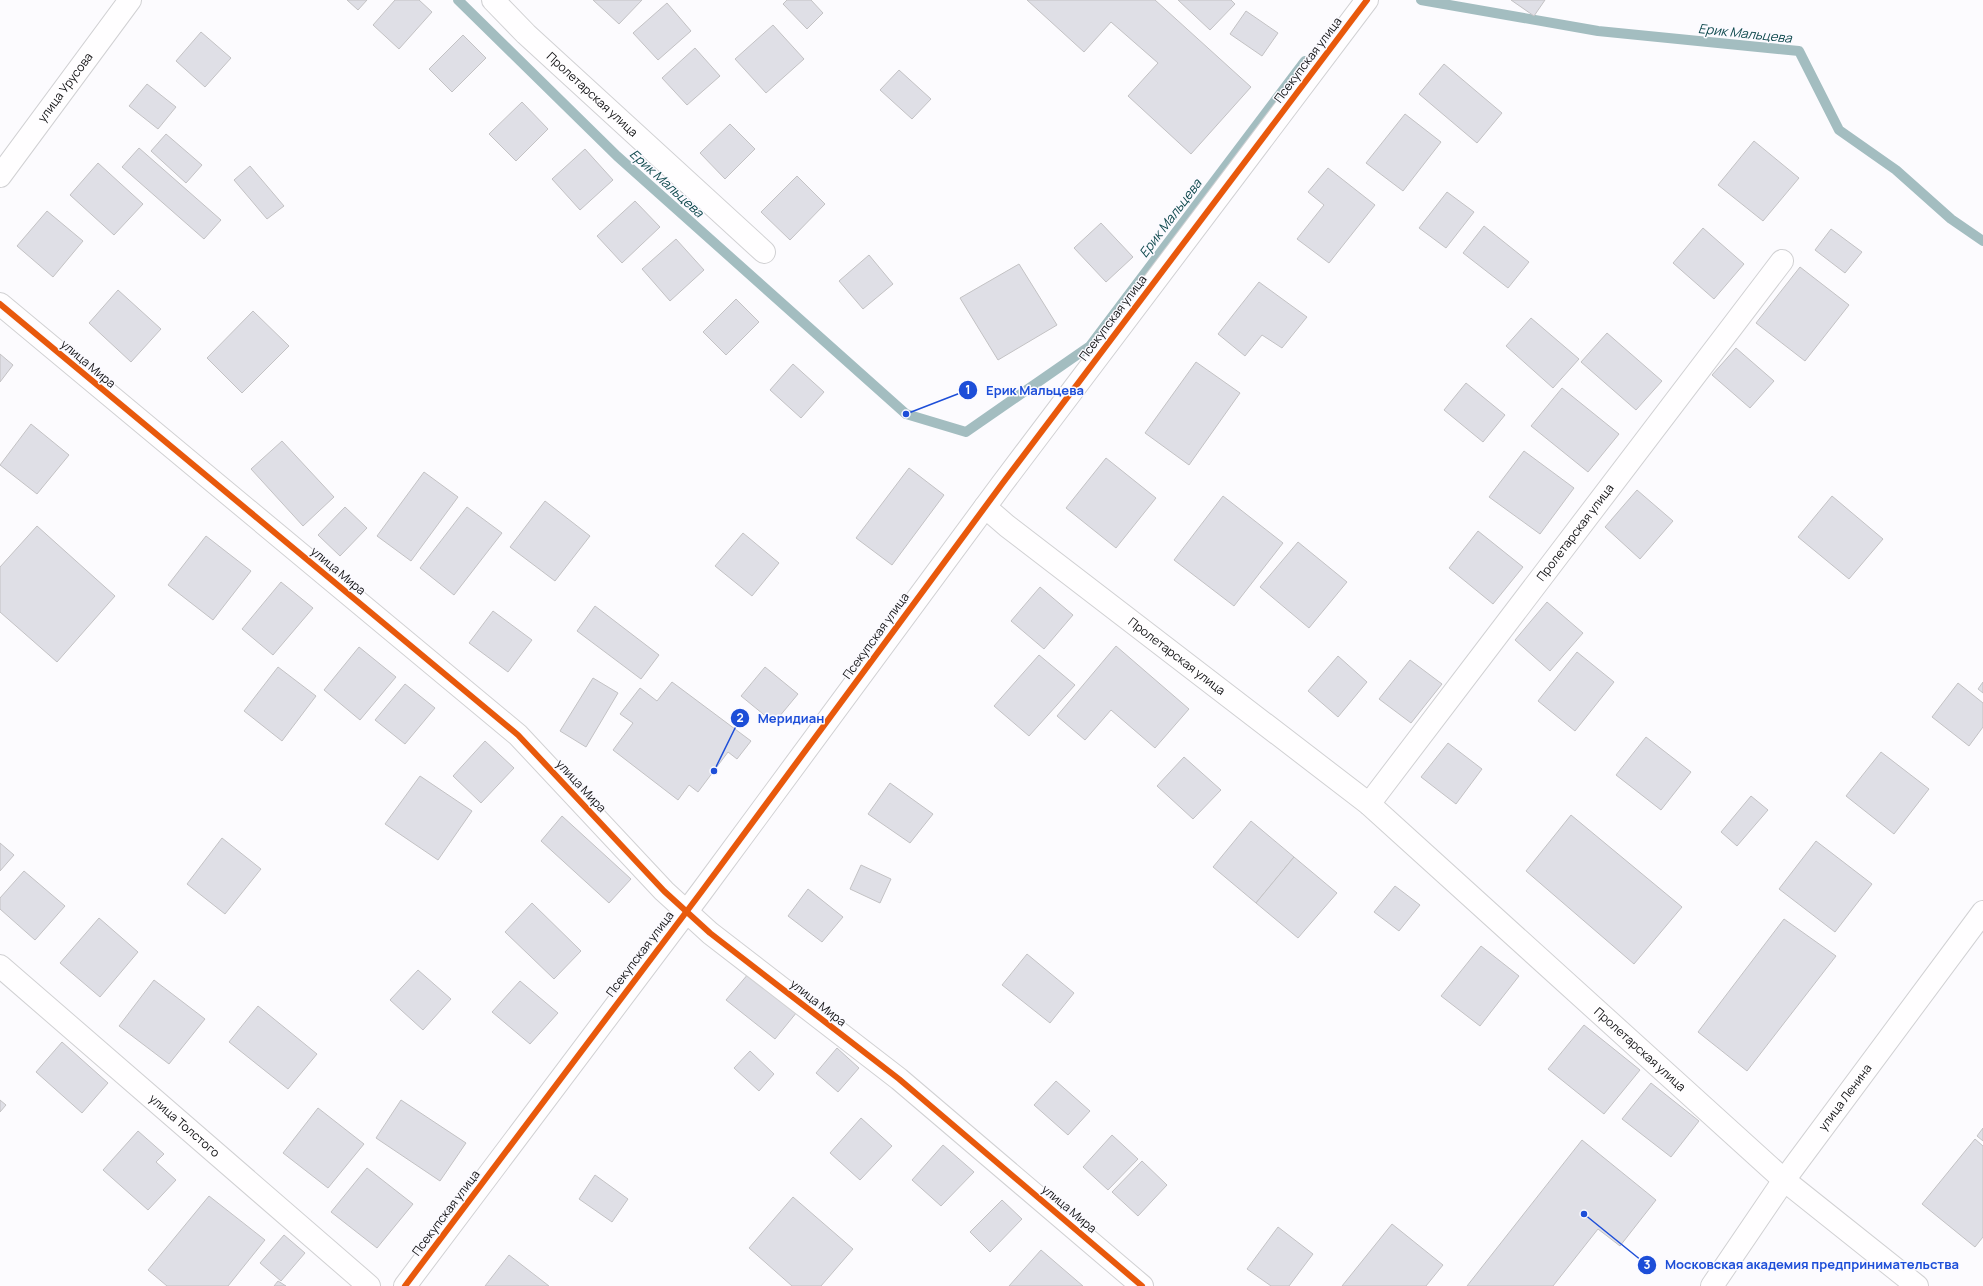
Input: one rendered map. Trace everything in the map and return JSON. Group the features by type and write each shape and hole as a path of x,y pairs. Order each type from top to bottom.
{"street":[{"name":"улица Урусова","path":"0,176 130,0"},
{"name":"Пролетарская улица","path":"493,0 526,34 764,252"},
{"name":"Псекупская улица","path":"405,1286 687,910 985,507 1367,0"},
{"name":"Пролетарская улица","path":"1370,804 1782,261"},
{"name":"улица Мира","path":"0,304 518,735 664,891 687,910 710,933 899,1079 1142,1286"},
{"name":"Пролетарская улица","path":"985,507 1013,531 1370,804 1784,1180 1917,1286"},
{"name":"улица Ленина","path":"1712,1286 1784,1180 1983,912"},
{"name":"улица Толстого","path":"0,966 369,1286"}],"building":[{"path":"347,0 367,0 358,10"},
{"path":"395,0 419,0 432,12 399,49 373,25"},
{"path":"593,0 642,0 619,24"},
{"path":"787,0 811,0 823,13 807,29 783,4"},
{"path":"1027,0 1155,0 1251,87 1191,154 1128,96 1158,63 1111,22 1084,52"},
{"path":"1178,0 1231,0 1235,4 1210,30"},
{"path":"1511,0 1545,0 1534,16"},
{"path":"667,3 691,31 658,60 633,33"},
{"path":"1246,11 1278,33 1262,56 1230,34"},
{"path":"773,25 804,59 766,93 735,59"},
{"path":"201,32 231,58 205,87 176,61"},
{"path":"463,35 486,58 452,92 429,69"},
{"path":"695,48 720,76 687,105 662,78"},
{"path":"1444,64 1502,113 1477,143 1419,94"},
{"path":"899,70 931,99 912,119 880,90"},
{"path":"147,84 176,107 158,129 129,106"},
{"path":"522,102 548,129 516,161 489,134"},
{"path":"1405,114 1441,142 1403,191 1366,163"},
{"path":"730,124 755,149 725,179 700,153"},
{"path":"166,134 202,165 186,183 151,151"},
{"path":"1754,141 1799,178 1763,221 1718,185"},
{"path":"139,148 221,220 204,239 122,167"},
{"path":"585,149 613,180 580,210 552,179"},
{"path":"98,163 143,204 114,235 70,195"},
{"path":"250,166 284,206 267,219 234,180"},
{"path":"1328,168 1375,205 1329,263 1297,239 1324,205 1308,192"},
{"path":"797,176 825,204 790,240 761,212"},
{"path":"1447,192 1474,212 1446,248 1419,228"},
{"path":"635,201 660,227 622,263 597,236"},
{"path":"47,211 83,241 53,277 17,246"},
{"path":"1101,223 1133,257 1106,282 1074,248"},
{"path":"1484,226 1529,262 1508,288 1463,253"},
{"path":"1703,228 1744,264 1714,299 1673,263"},
{"path":"1831,229 1862,252 1845,273 1815,250"},
{"path":"676,239 704,270 670,301 642,269"},
{"path":"869,255 893,284 863,309 839,281"},
{"path":"1019,264 1057,325 998,360 960,298"},
{"path":"1800,267 1849,305 1805,361 1756,323"},
{"path":"1259,282 1307,317 1282,348 1262,335 1245,356 1218,334"},
{"path":"118,290 161,329 131,362 89,323"},
{"path":"736,299 759,322 726,355 703,332"},
{"path":"253,311 289,346 242,393 207,358"},
{"path":"1531,318 1579,359 1553,388 1506,346"},
{"path":"1607,333 1662,381 1636,410 1581,362"},
{"path":"1736,348 1774,381 1750,408 1712,375"},
{"path":"0,354 13,365 0,382"},
{"path":"1196,362 1240,393 1189,465 1145,433"},
{"path":"793,364 824,392 801,418 770,390"},
{"path":"1466,383 1505,415 1483,442 1444,410"},
{"path":"1562,388 1619,434 1588,472 1531,426"},
{"path":"31,424 69,455 37,494 0,465"},
{"path":"282,441 334,497 303,526 251,469"},
{"path":"1524,451 1574,488 1540,534 1489,497"},
{"path":"1106,458 1156,498 1116,548 1066,508"},
{"path":"909,468 944,495 892,565 856,538"},
{"path":"424,472 458,497 411,561 377,536"},
{"path":"1637,490 1673,521 1640,559 1605,527"},
{"path":"1223,496 1283,543 1234,606 1174,560"},
{"path":"1832,496 1883,539 1849,579 1798,537"},
{"path":"545,501 590,536 555,581 510,547"},
{"path":"345,507 367,528 340,556 318,535"},
{"path":"467,507 502,533 454,595 420,568"},
{"path":"37,526 115,596 57,662 0,612 0,567"},
{"path":"1478,531 1523,567 1493,604 1449,568"},
{"path":"743,533 779,563 752,596 715,566"},
{"path":"206,536 251,571 213,620 168,585"},
{"path":"1298,542 1347,582 1309,628 1260,587"},
{"path":"281,582 313,608 273,655 242,629"},
{"path":"1040,587 1073,615 1044,649 1011,621"},
{"path":"1547,602 1583,633 1550,671 1515,640"},
{"path":"595,606 659,655 641,679 577,631"},
{"path":"493,611 532,640 508,672 469,643"},
{"path":"1116,646 1189,709 1155,748 1111,710 1085,740 1057,716"},
{"path":"359,647 396,677 360,720 324,690"},
{"path":"1577,652 1614,682 1575,731 1538,701"},
{"path":"1039,655 1075,685 1029,736 994,706"},
{"path":"1338,656 1367,682 1338,717 1308,691"},
{"path":"1410,660 1442,684 1411,723 1379,699"},
{"path":"278,667 316,696 282,741 244,711"},
{"path":"765,667 798,694 774,723 741,696"},
{"path":"593,678 618,693 586,747 560,731"},
{"path":"672,682 751,741 737,759 728,752 698,792 689,785 678,800 613,750 633,723 620,714 640,688 657,701"},
{"path":"1983,682 1983,693 1978,689"},
{"path":"1958,683 1983,703 1983,727 1969,746 1932,717"},
{"path":"405,684 435,708 405,744 375,720"},
{"path":"1646,737 1691,772 1661,810 1616,775"},
{"path":"485,741 514,768 481,803 453,776"},
{"path":"1448,743 1482,769 1456,804 1421,777"},
{"path":"1881,752 1929,789 1894,834 1846,796"},
{"path":"1184,757 1221,790 1193,819 1157,786"},
{"path":"420,776 472,811 438,860 385,824"},
{"path":"890,783 933,814 910,843 868,814"},
{"path":"1751,796 1768,810 1737,846 1721,832"},
{"path":"1571,815 1682,907 1634,964 1526,871"},
{"path":"562,816 631,879 609,903 541,841"},
{"path":"1251,821 1294,857 1256,903 1213,867"},
{"path":"222,838 261,869 225,914 187,884"},
{"path":"1816,841 1872,884 1835,932 1779,889"},
{"path":"0,843 14,855 0,871"},
{"path":"1294,857 1337,893 1298,938 1256,903"},
{"path":"861,865 891,879 880,903 850,889"},
{"path":"24,871 65,906 35,940 0,909 0,898"},
{"path":"1395,886 1420,905 1399,931 1374,912"},
{"path":"808,889 843,917 822,942 788,916"},
{"path":"532,903 581,951 554,979 505,932"},
{"path":"99,918 138,952 100,997 60,963"},
{"path":"1784,919 1836,956 1747,1071 1698,1032"},
{"path":"1481,946 1519,976 1480,1026 1441,996"},
{"path":"1027,954 1074,993 1050,1023 1002,985"},
{"path":"418,970 451,999 423,1030 390,1000"},
{"path":"749,973 797,1012 775,1039 726,1000"},
{"path":"154,980 205,1019 169,1064 119,1026"},
{"path":"520,981 558,1013 530,1044 492,1012"},
{"path":"258,1006 317,1054 288,1089 229,1042"},
{"path":"1584,1025 1640,1070 1604,1114 1548,1069"},
{"path":"62,1042 108,1083 82,1113 36,1072"},
{"path":"837,1048 859,1068 838,1092 816,1073"},
{"path":"750,1051 774,1074 759,1091 734,1068"},
{"path":"1056,1081 1090,1111 1068,1135 1034,1105"},
{"path":"1651,1083 1699,1121 1671,1157 1622,1119"},
{"path":"0,1100 6,1105 0,1112"},
{"path":"401,1100 466,1143 440,1181 376,1138"},
{"path":"318,1108 364,1144 328,1188 283,1153"},
{"path":"861,1118 892,1146 860,1180 830,1153"},
{"path":"1983,1128 1983,1141 1977,1136"},
{"path":"138,1131 164,1154 156,1162 176,1180 148,1210 103,1170"},
{"path":"1112,1135 1138,1159 1108,1190 1083,1167"},
{"path":"1975,1139 1983,1146 1983,1237 1975,1247 1922,1204"},
{"path":"1582,1140 1656,1200 1620,1246 1598,1229 1553,1286 1467,1286"},
{"path":"943,1145 974,1172 941,1206 912,1180"},
{"path":"1142,1161 1167,1185 1138,1216 1112,1192"},
{"path":"367,1168 413,1204 377,1248 331,1212"},
{"path":"595,1175 628,1199 612,1222 579,1199"},
{"path":"209,1196 265,1240 228,1286 167,1286 148,1270"},
{"path":"793,1197 853,1249 821,1286 792,1286 749,1248"},
{"path":"1002,1200 1022,1219 990,1252 970,1232"},
{"path":"1392,1224 1443,1265 1426,1286 1342,1286"},
{"path":"1278,1227 1313,1254 1289,1286 1271,1286 1247,1269"},
{"path":"284,1235 305,1253 281,1281 260,1263"},
{"path":"1041,1250 1083,1286 1009,1286"},
{"path":"509,1255 549,1286 485,1286"},
{"path":"278,1281 286,1286 274,1286"}],"waterway":[{"name":"Ерик Мальцева","path":"458,0 617,156 906,414 966,432 1090,346 1305,61"},
{"name":"Ерик Мальцева","path":"1421,0 1598,31 1799,51 1839,130 1896,170 1951,219 1983,241"}],"cycle path":[{"path":"405,1286 702,891 1002,484 1367,0"},
{"path":"0,304 518,735 664,891 710,933 899,1079 1142,1286"}],"place":[{"name":"Ерик Мальцева","path":"906,414"},
{"name":"Меридиан","path":"714,771"},
{"name":"Московская академия предпринимательства","path":"1584,1214"}]}
